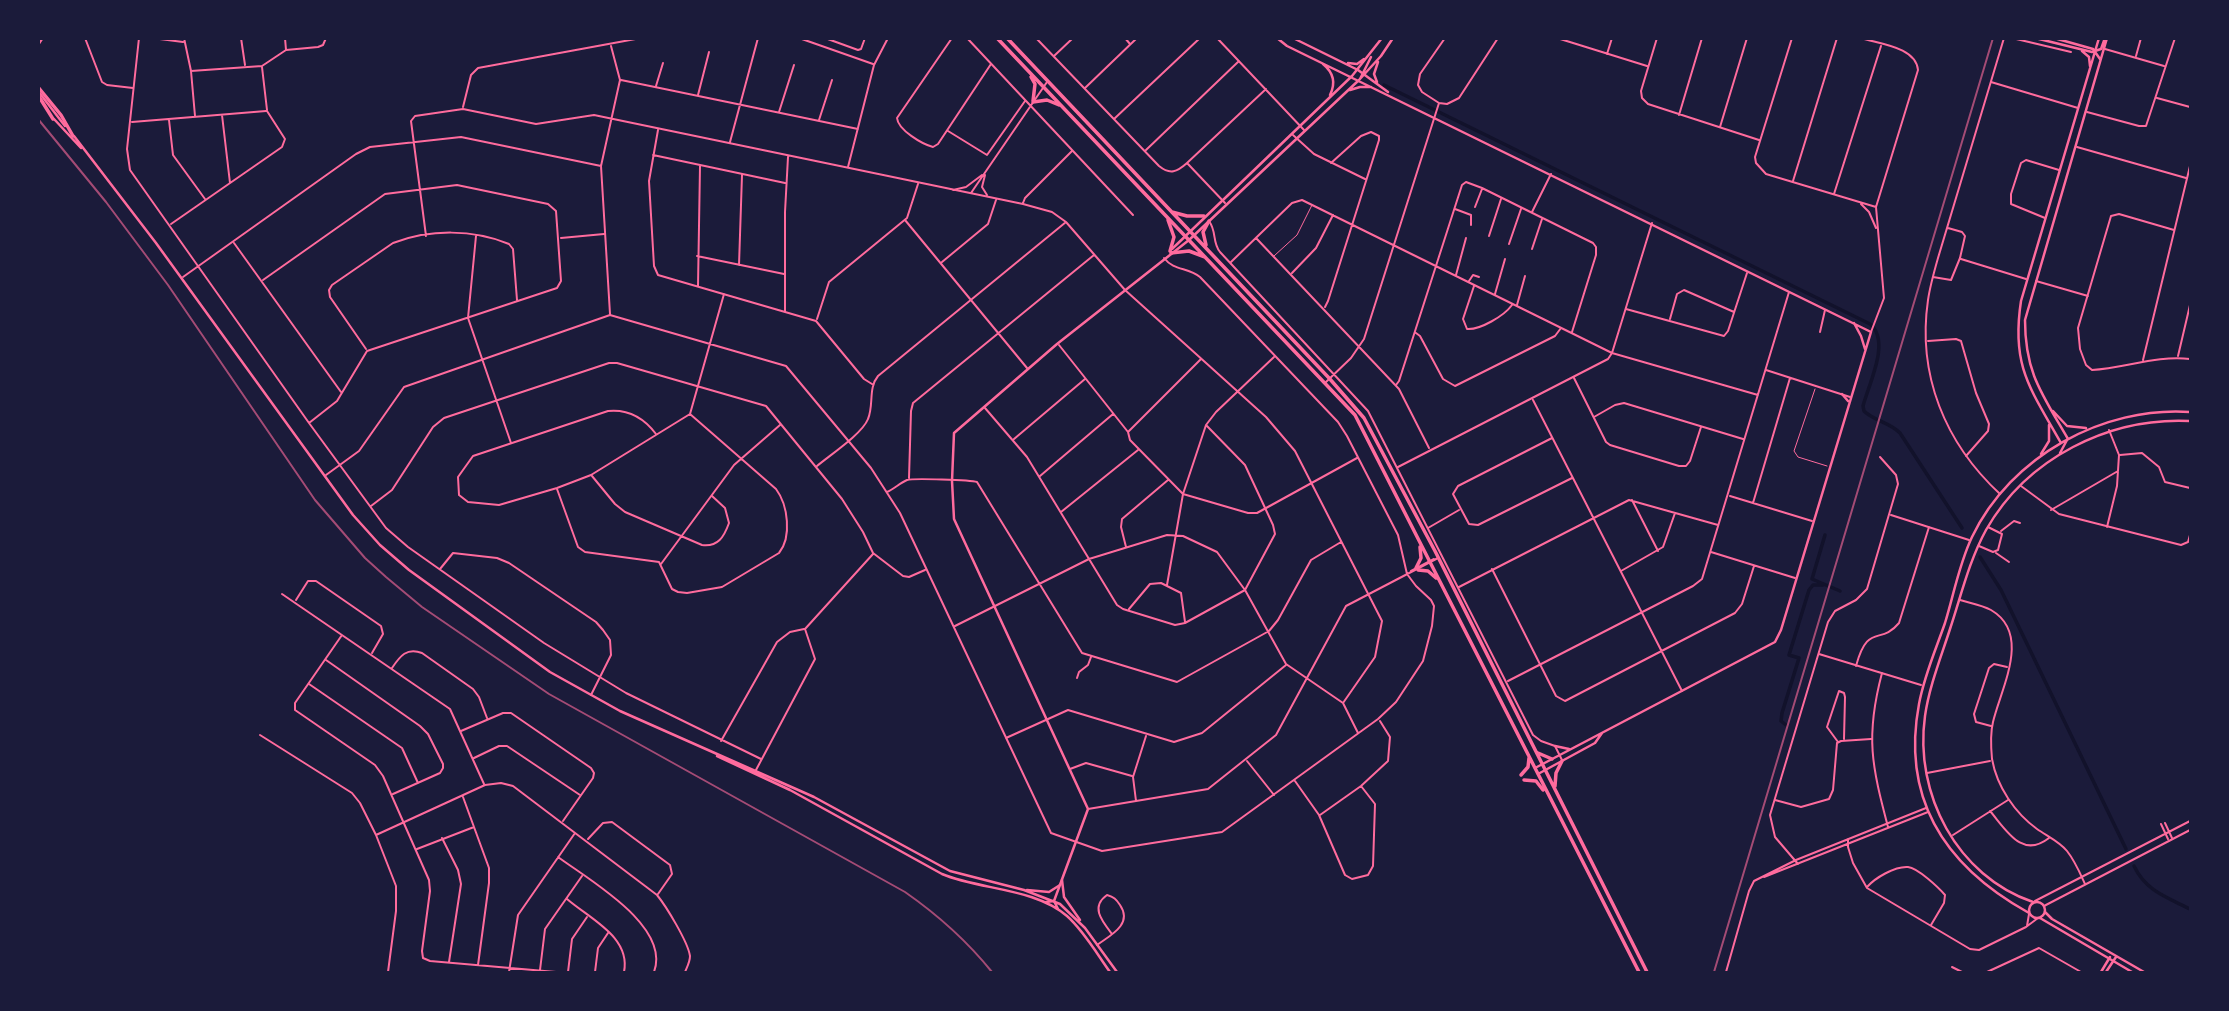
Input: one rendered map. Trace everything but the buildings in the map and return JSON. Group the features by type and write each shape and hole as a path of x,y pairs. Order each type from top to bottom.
{"main road":[{"path":"38,44 42,38"},
{"path":"997,38 1189,240 1364,418 1438,558 1647,972"},
{"path":"1007,38 1211,253 1327,380 1359,422 1639,972"},
{"path":"1020,63 1035,85 1032,103 1050,100 1069,113"},
{"path":"38,93 53,119"},
{"path":"38,93 61,115 74,136"},
{"path":"1171,211 1187,216 1204,216"},
{"path":"1164,213 1174,233 1171,252 1189,251 1207,258"},
{"path":"1209,221 1203,238 1211,253"},
{"path":"1418,540 1421,558 1417,569 1428,571 1440,582"},
{"path":"1534,749 1545,758 1552,759"},
{"path":"1528,752 1529,764 1523,777 1537,782 1552,803"},
{"path":"1558,794 1556,777 1562,761"}],"street":[{"path":"85,38 102,82 133,88"},
{"path":"139,38 127,149 131,170 309,423 390,532 544,643 601,677 721,741 761,759"},
{"path":"152,38 184,40 191,71 195,116"},
{"path":"241,38 245,66"},
{"path":"285,38 286,50"},
{"path":"191,71 262,66 286,50 323,45 326,38"},
{"path":"463,108 471,75 478,68 611,46 642,38"},
{"path":"729,143 758,38"},
{"path":"799,38 874,65"},
{"path":"825,38 859,50 865,38"},
{"path":"839,44 841,38"},
{"path":"848,168 874,65 888,38"},
{"path":"952,38 896,121 899,126 930,147 938,144 991,64"},
{"path":"967,38 1026,100 1032,103 1133,215"},
{"path":"1036,38 1158,166 1169,172 1176,172 1187,163 1266,89"},
{"path":"1054,56 1073,38"},
{"path":"1125,38 1131,45"},
{"path":"1085,88 1137,38"},
{"path":"1114,120 1200,38"},
{"path":"1217,38 1304,130"},
{"path":"1293,38 1361,72 1394,96"},
{"path":"1059,910 1054,901 1088,809 954,519 954,433 1057,344 1189,240 1359,80 1382,38"},
{"path":"1378,85 1374,74 1381,56 1393,38"},
{"path":"1444,38 1420,74 1418,85 1422,92 1439,103 1453,103 1459,98 1498,38"},
{"path":"1557,38 1648,66"},
{"path":"1607,54 1612,38"},
{"path":"1657,38 1642,91 1644,100 1653,107 1760,141"},
{"path":"1679,115 1702,38"},
{"path":"1719,128 1747,38"},
{"path":"1792,38 1755,160 1764,173 1876,207"},
{"path":"1793,181 1837,38"},
{"path":"1535,768 1775,642 1884,294 1876,207 1918,70 1916,61 1910,54 1861,38"},
{"path":"2004,38 1933,277 1927,301 1926,341 1929,376 1949,432 1979,475 2010,498"},
{"path":"2012,38 2082,51 2089,57 2089,76"},
{"path":"2035,38 2072,50 2095,52 2101,49 2106,38"},
{"path":"2054,38 2087,46 2100,58 2100,64"},
{"path":"2087,46 2094,44 2099,38"},
{"path":"2063,443 2025,379 2018,353 2017,324 2027,279 2099,38"},
{"path":"2068,439 2031,372 2025,320 2106,38"},
{"path":"2136,57 2141,38"},
{"path":"2085,111 2144,126 2148,124 2175,38"},
{"path":"1279,39 1374,88 1436,113 1551,174 1872,331"},
{"path":"1834,194 1881,44"},
{"path":"1332,58 1357,64 1378,45"},
{"path":"610,315 601,166 620,80 611,46"},
{"path":"2104,49 2166,67"},
{"path":"698,96 709,52"},
{"path":"1171,252 1189,230 1299,125 1352,76 1381,56"},
{"path":"1316,59 1330,69 1334,82 1329,98"},
{"path":"1145,151 1239,61"},
{"path":"655,87 663,63"},
{"path":"779,113 794,65"},
{"path":"170,225 284,145 283,134 267,111 262,66"},
{"path":"620,80 858,129"},
{"path":"818,121 832,80"},
{"path":"970,194 1047,81"},
{"path":"1991,82 2079,109"},
{"path":"1342,96 1355,88 1374,88"},
{"path":"2156,98 2190,107"},
{"path":"947,131 982,154 988,155 1026,100"},
{"path":"1327,380 1360,345 1439,103"},
{"path":"2081,104 2087,105"},
{"path":"426,236 411,121 415,116 463,108 532,124 590,115 1052,212 1066,222 1125,290 1286,438 1381,615 1382,626 1375,657 1343,702"},
{"path":"129,122 267,111"},
{"path":"222,114 230,183"},
{"path":"2077,114 2084,117"},
{"path":"53,119 93,160"},
{"path":"169,120 173,155 206,200"},
{"path":"658,129 649,181 654,266 660,276 816,321 864,379 872,384"},
{"path":"1291,133 1308,150 1366,180"},
{"path":"1324,308 1379,140 1376,134 1363,134 1331,163"},
{"path":"74,136 182,278 325,477 365,528 409,570 504,641 590,696 804,798 949,877 1020,895 1059,910 1073,922 1110,972"},
{"path":"182,278 362,150 461,136 601,166"},
{"path":"2070,140 2187,178"},
{"path":"1023,204 1025,198 1073,150"},
{"path":"2067,150 2073,152"},
{"path":"652,154 786,183"},
{"path":"785,312 788,156"},
{"path":"2052,223 2011,204 2021,163 2026,160 2060,171 2066,177"},
{"path":"1187,163 1226,204"},
{"path":"698,287 700,165"},
{"path":"2142,361 2190,166"},
{"path":"988,167 982,187 988,197"},
{"path":"2060,171 2069,168"},
{"path":"952,190 970,185 984,173"},
{"path":"739,265 743,174"},
{"path":"1531,212 1551,174"},
{"path":"1396,385 1465,182 1531,212 1596,247 1572,333"},
{"path":"816,321 829,282 905,220 919,183"},
{"path":"263,280 381,195 457,185 548,204 556,211 557,288 367,351 342,393 330,407 309,423"},
{"path":"1475,206 1482,188"},
{"path":"1489,236 1502,198"},
{"path":"940,263 988,224 996,199"},
{"path":"1230,263 1294,201 1302,200 1612,353 1758,395"},
{"path":"1859,203 1872,216 1878,236"},
{"path":"1454,208 1471,215 1471,225"},
{"path":"1509,244 1521,208"},
{"path":"2048,213 2055,215"},
{"path":"1292,274 1317,248 1333,214"},
{"path":"2174,230 2119,214 2112,215 2108,220 2078,328 2080,349 2088,367 2096,370 2142,361 2177,357 2190,359"},
{"path":"1204,216 1215,232 1215,246 1368,411 1534,736 1541,741 1570,749"},
{"path":"1532,249 1542,218"},
{"path":"905,220 1027,369"},
{"path":"816,467 867,421 872,384 886,369 1066,222"},
{"path":"1398,468 1608,359 1652,223"},
{"path":"1933,277 1951,280 1960,258 1965,236 1962,232 1947,228"},
{"path":"367,351 330,296 330,288 393,243 450,232 476,235 509,244 513,249 517,301"},
{"path":"558,238 605,234"},
{"path":"476,235 468,318 512,444"},
{"path":"1255,238 1396,385 1430,450"},
{"path":"1456,276 1466,238"},
{"path":"233,242 342,393"},
{"path":"909,479 912,405 1094,255"},
{"path":"697,256 785,274"},
{"path":"325,477 359,452 404,387 610,315 786,366 849,440 900,513 1051,833 1102,851 1222,832 1378,719 1396,702 1423,661 1435,612 1432,600 1416,586 1408,573 1398,536 1338,422 1196,274 1171,266 1164,258"},
{"path":"1960,258 2087,296"},
{"path":"1495,295 1505,259"},
{"path":"1625,309 1722,337 1727,334 1748,270"},
{"path":"1468,282 1472,275 1479,277"},
{"path":"1517,306 1525,276"},
{"path":"2027,279 2034,286"},
{"path":"1475,285 1463,319 1466,329 1474,329 1502,315 1513,304"},
{"path":"1669,321 1677,294 1684,290 1735,313"},
{"path":"1507,682 1699,583 1705,574 1789,291"},
{"path":"656,434 637,416 613,410 472,456 457,482 461,498 468,502 499,505 557,488 591,475 690,414 723,294"},
{"path":"2177,357 2190,305"},
{"path":"1820,331 1825,309"},
{"path":"1852,321 1859,330 1865,349"},
{"path":"1415,332 1420,336 1446,382 1455,386 1555,336 1561,328"},
{"path":"1926,341 1956,339 1964,346 1972,383 1990,425 1988,431 1965,456"},
{"path":"1057,344 1114,413 1128,432 1128,438 1183,494 1248,513 1257,513 1357,457"},
{"path":"2018,353 2027,352"},
{"path":"1167,585 1183,494 1206,425 1216,412 1275,356"},
{"path":"1128,432 1202,359"},
{"path":"370,506 392,490 438,422 613,362 763,404 848,508 873,553 905,577 927,569"},
{"path":"1766,370 1851,397"},
{"path":"1573,377 1609,445 1686,466 1701,427"},
{"path":"1753,503 1790,378"},
{"path":"1013,439 1085,379"},
{"path":"1843,394 1848,404"},
{"path":"1533,399 1683,692"},
{"path":"1594,417 1624,403 1744,439"},
{"path":"984,407 1013,439 1039,476 1117,605 1173,624 1185,623 1245,590 1274,536 1275,529 1245,465 1206,425"},
{"path":"2051,409 2070,427 2088,428"},
{"path":"2132,972 1999,896 1978,880 1947,845 1931,817 1919,780 1916,728 1924,684 1971,541 1996,500 2037,459 2088,428 2137,415 2190,412"},
{"path":"1039,476 1114,413"},
{"path":"661,564 672,589 687,593 723,587 782,551 788,532 781,497 776,489 690,414"},
{"path":"2037,459 2049,441 2049,421"},
{"path":"2190,421 2156,421 2109,430 2058,456 2022,484 1988,527 1978,547 1933,684 1923,732 1925,767 1932,798 1954,841 1975,867 1994,883 2034,902 2044,905 2190,831"},
{"path":"661,564 740,458 780,425"},
{"path":"2107,528 2119,455 2109,430"},
{"path":"1553,438 1458,486 1453,494 1460,509 1469,524 1478,525 1573,478"},
{"path":"2063,443 2079,443"},
{"path":"2058,456 2063,443"},
{"path":"1061,512 1139,449"},
{"path":"2119,455 2142,453 2159,467 2165,482 2190,488"},
{"path":"1797,862 1773,833 1770,815 1832,613 1856,600 1867,589 1890,515 1897,477 1880,457"},
{"path":"2050,510 2118,471"},
{"path":"591,475 625,512 702,545 714,545 719,541 725,533 729,519 725,508 712,496"},
{"path":"2017,477 2050,510 2074,520 2181,545 2188,542 2190,535"},
{"path":"887,492 909,479 971,480 979,484 1081,651 1179,682 1269,631 1280,617 1308,563 1315,556 1342,542"},
{"path":"1126,547 1121,527 1122,519 1169,480"},
{"path":"2010,485 2017,491"},
{"path":"557,488 575,541 582,550 661,564"},
{"path":"1728,495 1813,521"},
{"path":"1459,587 1620,503 1632,500 1719,525"},
{"path":"1632,500 1658,552"},
{"path":"1996,500 2004,505"},
{"path":"1428,528 1460,509"},
{"path":"1621,571 1658,552 1666,542 1675,512"},
{"path":"1890,515 1971,541 2009,562"},
{"path":"2000,532 2014,522 2020,523"},
{"path":"1856,666 1866,641 1893,629 1899,623 1929,527"},
{"path":"1988,527 2000,532"},
{"path":"1995,552 2002,539 2000,532"},
{"path":"954,626 1089,559 1175,534 1215,550 1245,590 1286,664 1343,702 1358,733"},
{"path":"1971,541 1981,540"},
{"path":"439,569 453,552 497,558 509,563 596,622 610,640 612,650 610,661 590,696"},
{"path":"1711,552 1796,579"},
{"path":"721,741 777,642 790,632 805,629 873,553"},
{"path":"1088,809 1208,789 1276,735 1343,609 1438,558"},
{"path":"1492,569 1558,697 1567,701 1737,611 1742,604 1754,566"},
{"path":"295,602 308,581 316,581 383,628 382,637 371,654"},
{"path":"1128,610 1150,584 1167,585 1182,595 1185,623"},
{"path":"1954,592 1961,594"},
{"path":"282,594 450,709 485,785"},
{"path":"1959,600 1987,608 2004,621 2012,643 2009,668 1992,726 1993,761 1997,775 2008,799 2028,822 2066,850 2085,884"},
{"path":"1951,603 1958,605"},
{"path":"754,775 814,662 815,654 805,629"},
{"path":"342,635 295,703 295,710 375,765 383,776 430,885 422,951 424,958 430,961 556,972"},
{"path":"391,668 405,653 412,650 422,653 473,689 488,719"},
{"path":"1818,654 1924,684 1933,684"},
{"path":"1077,678 1079,672 1088,666 1091,656"},
{"path":"325,660 420,726 428,734 443,764 440,773 392,795"},
{"path":"1006,738 1068,710 1174,742 1198,736 1242,703 1286,664"},
{"path":"1992,726 1980,724 1975,720 1982,688 1987,671 1992,665 2009,668"},
{"path":"1882,673 1875,702 1871,739 1875,782 1888,827"},
{"path":"308,683 402,748 418,783"},
{"path":"1839,742 1827,727 1839,691 1844,693 1845,697 1844,740"},
{"path":"1922,693 1930,695"},
{"path":"460,731 506,712 511,713 591,768 594,776 563,822"},
{"path":"1319,816 1361,786 1388,761 1390,737 1378,719"},
{"path":"1538,774 1595,743 1602,733"},
{"path":"260,735 352,793 360,803 396,886 396,911 388,972"},
{"path":"1136,801 1133,777 1146,735"},
{"path":"1774,799 1803,807 1829,799 1833,790 1835,750 1839,742 1871,739"},
{"path":"473,758 499,746 507,746 580,795"},
{"path":"1555,746 1562,761"},
{"path":"708,751 756,769 814,797 956,873 1054,901 1070,911 1085,928"},
{"path":"1246,760 1274,795"},
{"path":"1919,780 1927,775 1993,761"},
{"path":"1070,769 1087,763 1133,777"},
{"path":"1917,769 1925,767"},
{"path":"1295,781 1319,816 1345,875 1352,879 1368,875 1374,866 1375,804 1361,786"},
{"path":"376,835 485,785 497,783 513,786 657,895 667,908 689,953 685,972"},
{"path":"462,796 489,874 478,965"},
{"path":"1925,802 1932,798"},
{"path":"1941,836 1950,834 2008,799"},
{"path":"1797,862 1928,809"},
{"path":"1726,972 1754,881 1848,839 1928,809"},
{"path":"1990,811 2013,836 2028,846 2035,847 2050,838"},
{"path":"1931,817 1938,812"},
{"path":"2026,927 2029,906 2034,902 2190,821"},
{"path":"587,841 603,822 612,822 670,865 673,870 670,878 657,895"},
{"path":"2163,824 2169,832 2171,840 2166,833 2163,824"},
{"path":"416,849 474,827"},
{"path":"509,972 519,915 576,832"},
{"path":"442,838 458,870 461,884 449,962"},
{"path":"886,844 889,839"},
{"path":"1848,839 1853,863 1867,888 1973,951 2026,927 2045,912"},
{"path":"1947,845 1954,841"},
{"path":"558,857 639,919 657,955 654,972"},
{"path":"2098,877 2101,867"},
{"path":"1867,888 1878,878 1901,868 1914,868 1945,895 1944,903 1931,926"},
{"path":"540,971 545,929 583,875"},
{"path":"1062,880 1064,897 1117,972"},
{"path":"1023,890 1049,892 1060,885"},
{"path":"1020,895 1023,890"},
{"path":"1093,948 1112,934 1123,925 1125,914 1115,898 1107,895 1100,903 1098,912 1112,934"},
{"path":"566,899 616,939 626,958 624,972"},
{"path":"1043,902 1054,901"},
{"path":"2044,905 2045,912 2052,919 2144,972"},
{"path":"568,972 572,939 587,916"},
{"path":"594,972 599,944 609,932"},
{"path":"2077,940 2079,934"},
{"path":"1987,972 2039,948 2081,972"},
{"path":"2101,972 2114,956"},
{"path":"2106,972 2114,956"},
{"path":"1952,967 1962,972"}],"lane":[{"path":"1274,256 1297,235 1313,205"},
{"path":"1815,386 1794,454 1829,467"}],"waterway":[{"path":"1384,85 1870,324 1876,331 1879,351 1863,406 1864,411 1900,433 1962,528"},
{"path":"1825,535 1812,579 1840,591"},
{"path":"1980,557 2001,590 2126,849"},
{"path":"1786,725 1781,721 1782,713 1799,658 1789,655 1809,590 1813,585 1823,585"},
{"path":"2134,866 2144,882 2165,897 2190,909"}],"railway":[{"path":"1714,972 1993,38"},
{"path":"38,119 106,202 168,285 315,500 365,558 386,577 422,607 549,694 905,892 951,929 992,972"}]}
